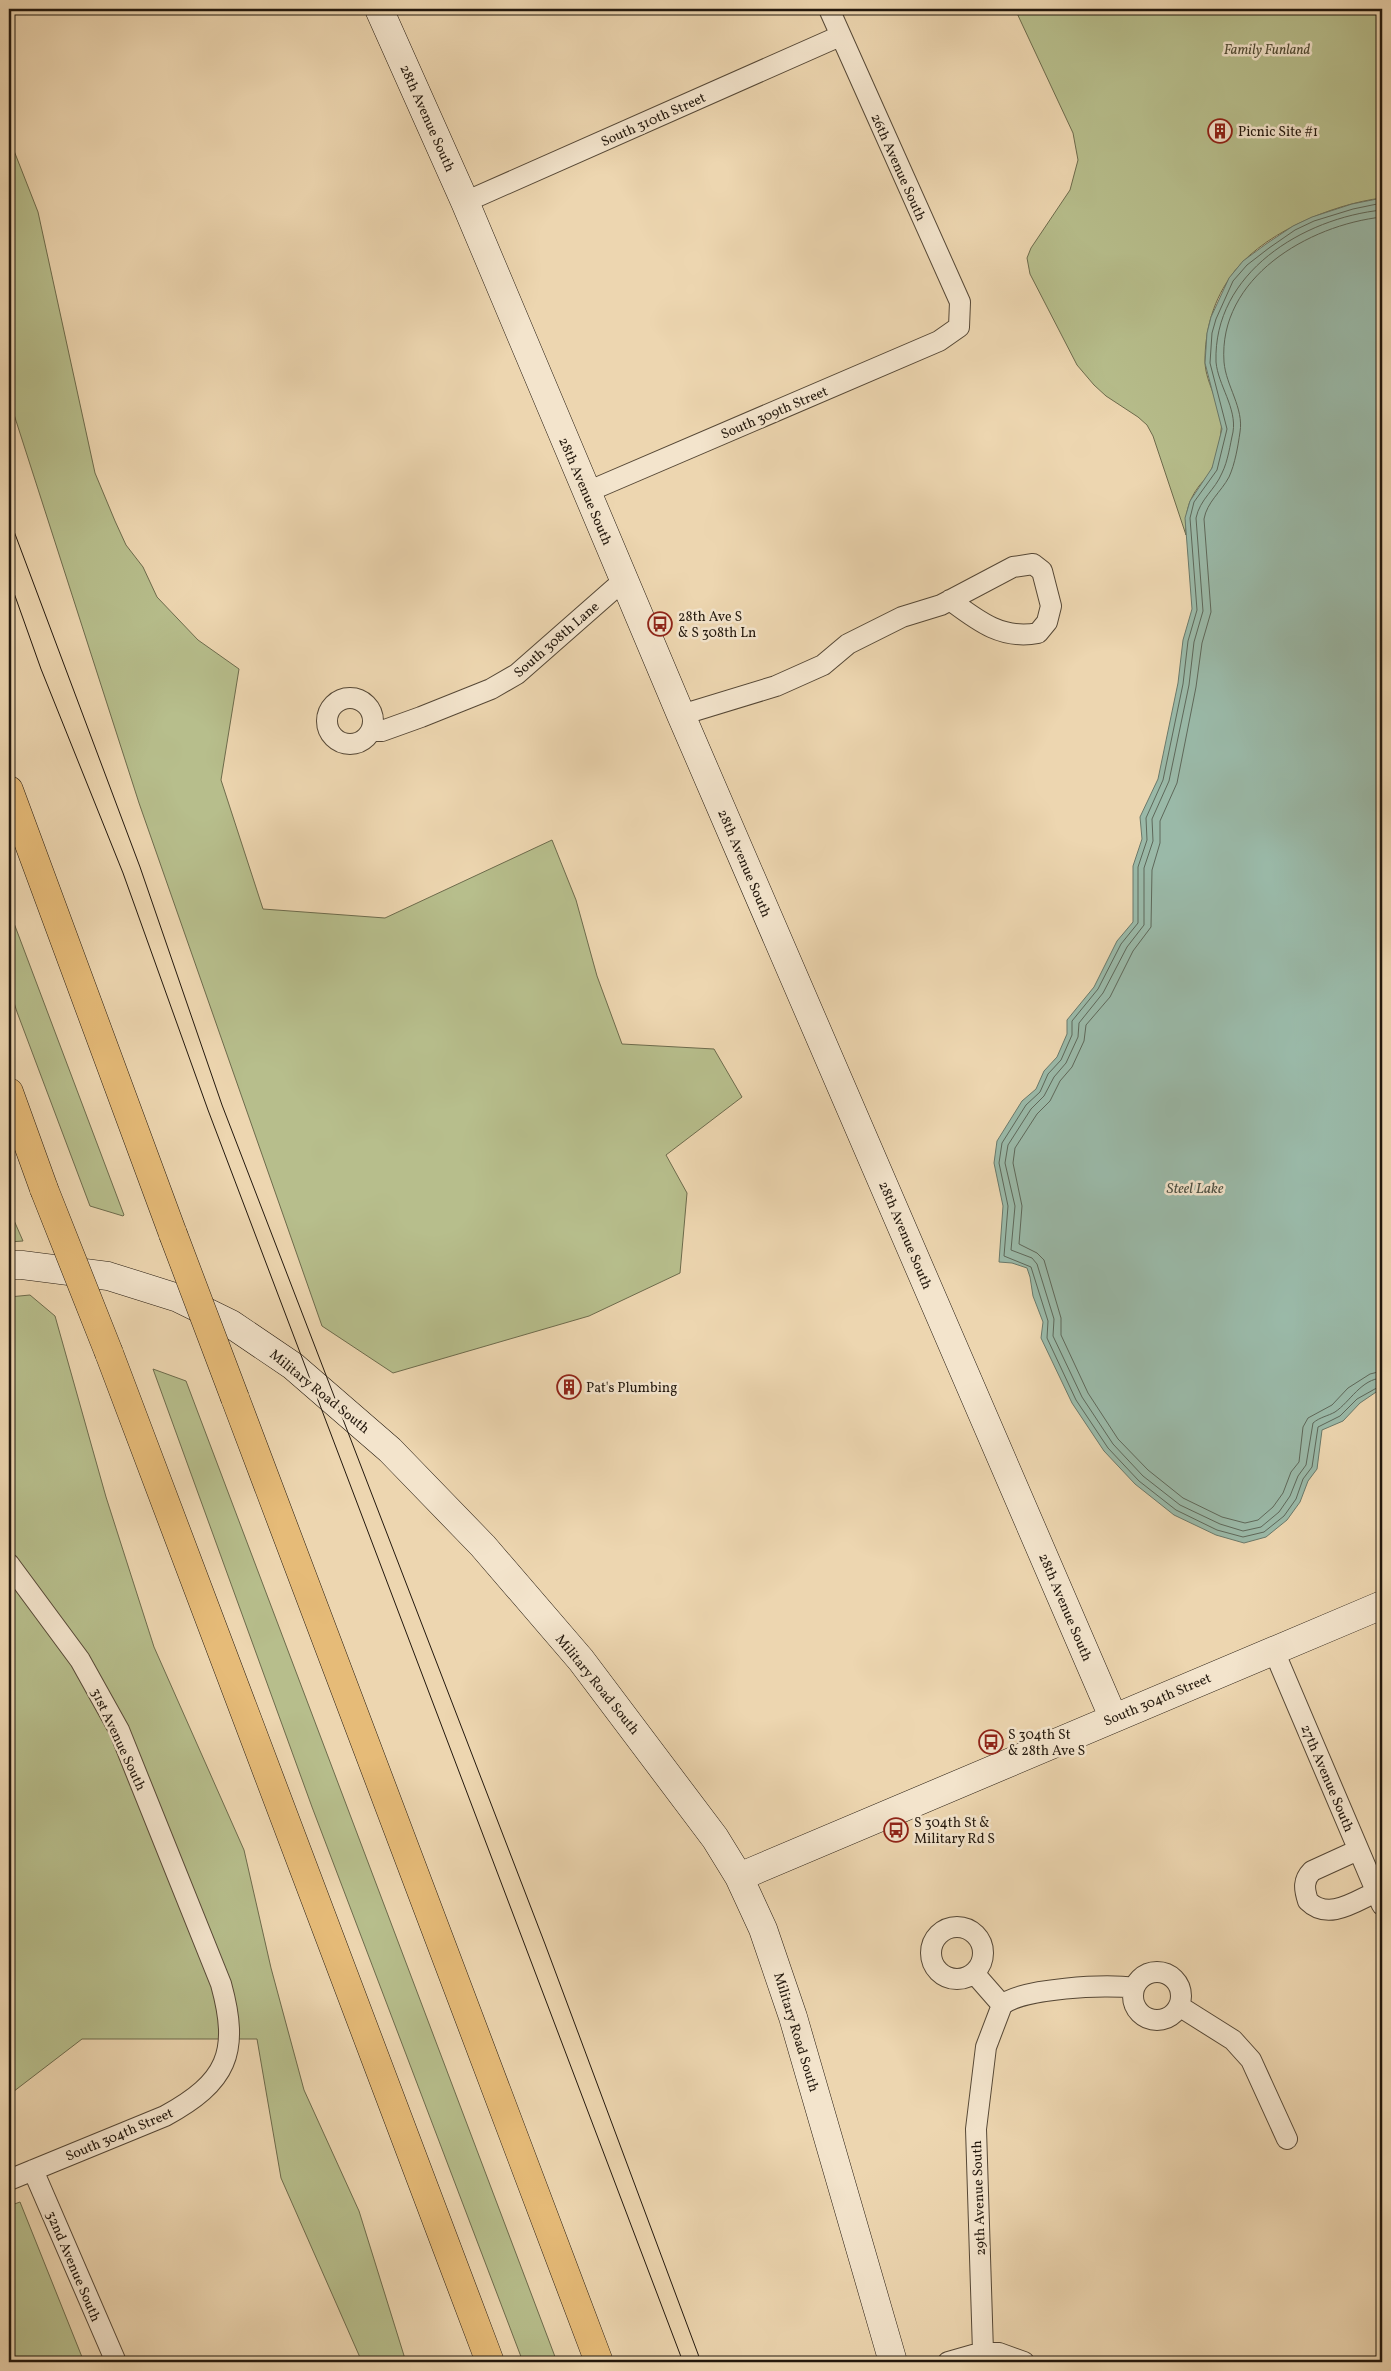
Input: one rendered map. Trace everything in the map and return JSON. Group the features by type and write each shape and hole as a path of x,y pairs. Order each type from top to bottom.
{"highway":[{"path":"9,790 173,1234 599,2362"},
{"path":"9,1092 44,1189 109,1353 490,2362"}],"street":[{"name":"28th Avenue South","path":"379,9 465,202 681,715 1113,1717"},
{"name":"26th Avenue South","path":"829,9 960,302 959,327"},
{"name":"South 310th Street","path":"465,202 840,36"},
{"name":"South 309th Street","path":"587,492 939,341 959,327"},
{"path":"681,715 776,686 823,666 848,644 902,617 950,600 1013,567 1033,564 1042,570 1051,606 1047,622 1038,633 1024,636 1003,633 980,623 950,600"},
{"name":"South 308th Lane","path":"371,731 382,731 421,717 491,689 517,674 624,580"},
{"name":"Military Road South","path":"9,1265 108,1276 178,1298 231,1324 293,1366 390,1450 488,1553 580,1660 715,1838 739,1877 778,1971 893,2362"},
{"name":"31st Avenue South","path":"9,1564 80,1660 119,1730 200,1929"},
{"name":"South 304th Street","path":"739,1877 1113,1717 1382,1605"},
{"name":"27th Avenue South","path":"1274,1651 1379,1899"},
{"path":"1358,1850 1312,1871 1306,1877 1304,1885 1308,1901 1320,1910 1334,1911 1379,1899"},
{"name":"South 304th Street","path":"9,2180 165,2116 184,2105 216,2077 225,2061 229,2048 229,2019 221,1984 200,1929"},
{"path":"1152,1972 1168,1975 1180,1987 1179,2006 1171,2016 1164,2019 1149,2019 1137,2010 1134,2003 1134,1988 1138,1981 1152,1972"},
{"path":"974,1973 1002,2005 1017,1997 1030,1994 1104,1986 1134,1988"},
{"name":"29th Avenue South","path":"983,2352 976,2129 986,2046 1002,2005"},
{"path":"1179,2006 1234,2040 1251,2060 1287,2139"},
{"name":"32nd Avenue South","path":"33,2170 116,2362"},
{"path":"948,2362 983,2352 999,2353 1024,2362"}],"green space":[{"name":"Family Funland","path":"1015,9 1382,9 1382,198 1341,207 1297,224 1258,249 1242,263 1223,289 1214,308 1208,329 1205,361 1208,379 1220,414 1220,440 1211,470 1189,503 1186,535 1153,436 1147,425 1106,396 1077,365 1030,274 1027,258 1031,248 1070,190 1078,160 1073,133"},
{"path":"9,138 38,212 95,473 115,521 126,545 143,567 157,597 198,640 239,669 221,780 263,909 385,918 552,840 576,900 597,976 622,1044 714,1049 742,1097 666,1155 687,1193 680,1273 589,1316 393,1373 322,1326 139,803 9,399"},
{"path":"9,910 123,1216 90,1206 17,1012 9,987"},
{"path":"9,1209 23,1241 9,1242"},
{"path":"30,1295 55,1316 106,1497 154,1647 244,1850 271,1968 304,2090 359,2211 406,2362 362,2362 281,2178 257,2039 82,2039 9,2095 9,1297"},
{"path":"153,1369 186,1381 557,2362 523,2362 312,1807"},
{"path":"20,2202 84,2362 9,2362 9,2206"}],"water":[{"name":"Steel Lake","path":"1382,198 1382,1388 1360,1403 1343,1421 1322,1430 1317,1469 1308,1481 1300,1502 1287,1520 1266,1537 1244,1543 1216,1535 1174,1515 1135,1484 1104,1451 1072,1403 1041,1338 1043,1322 1033,1296 1027,1268 1012,1263 999,1262 1003,1206 994,1163 997,1141 1022,1101 1036,1089 1044,1071 1057,1057 1067,1034 1067,1020 1094,987 1117,941 1133,922 1133,866 1142,839 1140,817 1158,779 1178,683 1183,640 1192,609 1185,518 1190,501 1212,468 1222,429 1205,363 1207,333 1211,317 1229,278 1243,261 1266,244 1293,226 1312,217 1352,204"}],"tram line":[{"path":"9,518 140,867 222,1105 545,1944 701,2362"},
{"path":"9,579 41,669 123,873 208,1110 683,2362"}],"place":[{"name":"Picnic Site #1","path":"1220,131"},
{"name":"28th Ave S & S 308th Ln","path":"660,624"},
{"name":"Pat's Plumbing","path":"569,1387"},
{"name":"S 304th St & 28th Ave S","path":"991,1742"},
{"name":"S 304th St & Military Rd S","path":"896,1830"}]}
